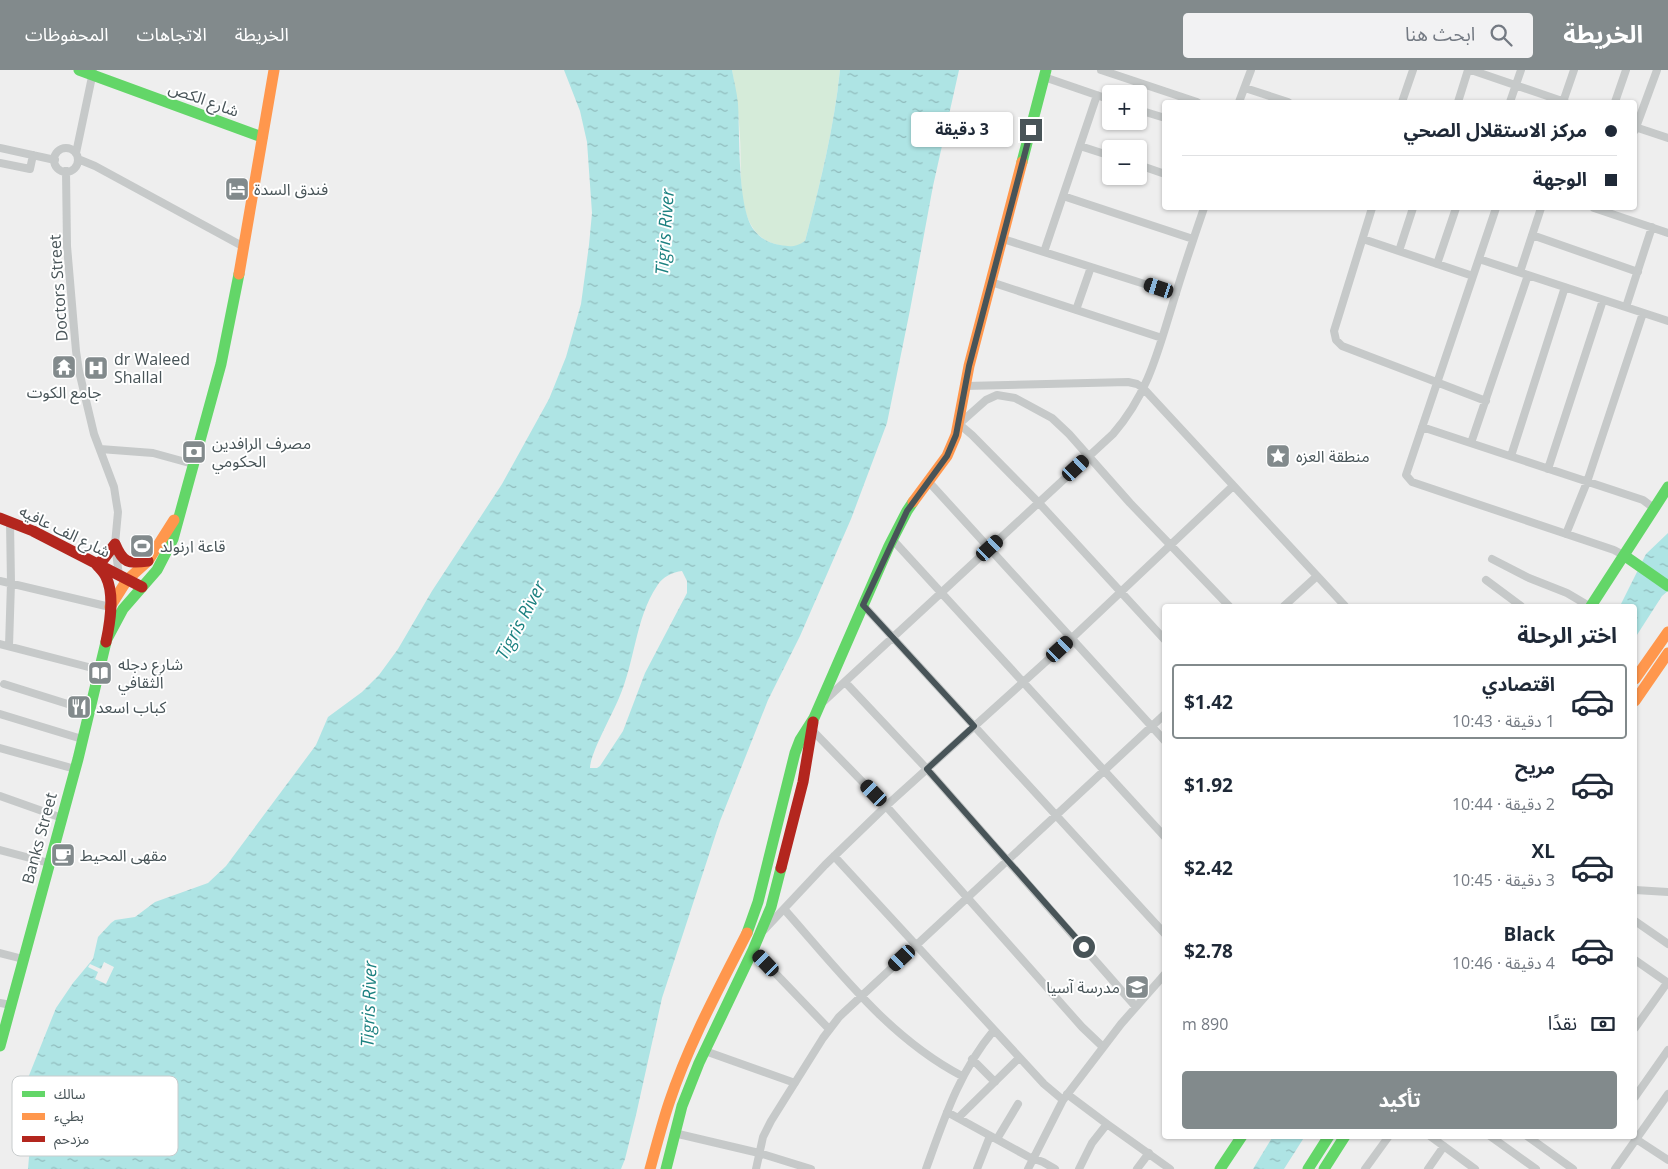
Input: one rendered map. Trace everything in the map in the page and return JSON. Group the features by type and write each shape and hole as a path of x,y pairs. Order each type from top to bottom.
{"street":[{"name":"شارع الكص","path":"79,70 93,72 262,138"},
{"path":"107,638 123,609 152,576 172,539 221,364 244,247 274,70"},
{"path":"1101,70 1191,100"},
{"path":"1241,100 1250,70"},
{"path":"1403,100 1413,70"},
{"path":"1459,100 1470,70 1558,100"},
{"path":"1511,100 1522,70"},
{"path":"1565,100 1574,70"},
{"path":"1616,100 1626,70"},
{"path":"1637,123 1657,70"},
{"path":"93,72 77,156 75,168 66,172 58,167 55,160 57,153 63,149 70,149 77,156 94,166 244,247"},
{"path":"666,1169 682,1106 771,907 802,782 813,724 820,704 892,539 907,511 947,456 956,435 969,366 1045,74 1102,97"},
{"path":"1244,88 1282,100"},
{"path":"1044,252 1097,95"},
{"path":"1147,112 1162,117"},
{"path":"1637,129 1668,138"},
{"path":"1080,146 1102,153"},
{"path":"0,148 55,160"},
{"path":"0,163 30,169 33,155"},
{"path":"1147,168 1162,173"},
{"name":"Doctors Street","path":"66,172 67,246 76,351 90,416 114,487 118,512 115,544 123,578"},
{"path":"1063,196 1193,239"},
{"path":"820,704 1039,503 1113,434 1125,420 1134,407 1154,365 1203,210"},
{"path":"1371,210 1334,331 1336,340 1342,346 1486,401"},
{"path":"1399,251 1412,210"},
{"path":"1437,264 1455,210"},
{"path":"1495,210 1422,427 1407,478 1412,482 1614,550 1668,586"},
{"path":"1520,272 1540,210"},
{"path":"1608,210 1668,233"},
{"path":"1626,307 1652,227"},
{"path":"1532,235 1638,272"},
{"path":"1003,239 1176,294"},
{"path":"1362,239 1473,276"},
{"path":"1479,259 1668,321"},
{"path":"1076,310 1091,267"},
{"path":"1471,443 1528,275"},
{"path":"991,282 1162,338"},
{"path":"1511,456 1565,287"},
{"path":"1548,469 1603,300"},
{"path":"1566,534 1587,482 1643,313"},
{"path":"965,386 1128,382 1137,384 1143,388 1343,604"},
{"path":"959,424 992,396 1010,396 1052,418 1227,604"},
{"path":"959,424 1039,503 1162,637"},
{"path":"1422,427 1642,500 1655,509"},
{"path":"100,449 153,453 193,464"},
{"path":"928,481 1162,738"},
{"path":"761,933 834,856 886,806 1121,593 1233,486"},
{"path":"1591,604 1625,556 1668,487"},
{"path":"110,607 123,578 148,561 179,512"},
{"path":"5,520 10,582 9,646"},
{"name":"شارع الف عافيه","path":"5,520 33,531 142,587"},
{"path":"892,539 1162,834"},
{"path":"107,638 110,607 109,585 106,576 96,564 103,560 115,544 122,560 130,563 148,561"},
{"path":"1492,559 1529,578 1567,593 1586,604"},
{"path":"1286,604 1317,576"},
{"path":"1486,580 1518,604"},
{"path":"0,581 110,607"},
{"path":"863,605 1162,931"},
{"path":"1637,675 1668,632"},
{"name":"Banks Street","path":"0,1046 5,1004 23,959 75,769 107,638"},
{"path":"0,644 100,670"},
{"path":"1637,697 1668,653"},
{"path":"844,682 927,769 1136,1007"},
{"path":"4,684 90,711"},
{"path":"0,714 82,739"},
{"path":"756,1169 767,1130 829,1028 861,996 1162,717"},
{"path":"813,724 1082,1027 1103,1047"},
{"path":"650,1169 669,1102 684,1064 705,1015 748,932 758,902 795,753 800,740 813,724"},
{"path":"0,748 75,769"},
{"path":"0,796 62,818"},
{"path":"0,850 49,863"},
{"path":"834,856 1044,1084 1149,1153 1170,1169"},
{"path":"1637,890 1668,892"},
{"path":"784,910 861,996 904,1038 928,1056 962,1076"},
{"path":"1637,922 1668,944"},
{"path":"753,950 829,1028"},
{"path":"0,953 23,959"},
{"path":"1637,961 1667,983 1638,1016"},
{"path":"1028,1169 1065,1097 1103,1047 1162,977"},
{"path":"926,1169 962,1076 994,1030"},
{"path":"1637,1094 1668,1050"},
{"path":"705,1051 795,1083"},
{"path":"958,1118 1019,1058"},
{"path":"972,1059 995,1082"},
{"path":"1637,1138 1668,1094"},
{"path":"978,1169 994,1137 1018,1104"},
{"path":"947,1112 1055,1169"},
{"path":"1079,1169 1092,1143 1106,1124"},
{"path":"674,1133 759,1153 801,1168 811,1169"},
{"path":"1220,1169 1240,1139"},
{"path":"1308,1169 1327,1139"},
{"path":"1324,1169 1343,1139"},
{"path":"1365,1169 1387,1139"},
{"path":"1434,1139 1475,1169"},
{"path":"1494,1139 1536,1169"},
{"path":"1531,1139 1573,1169"},
{"path":"1615,1169 1636,1139 1668,1160"},
{"path":"1439,1169 1430,1166 1444,1146"},
{"path":"1138,1169 1149,1153"}],"green space":[{"path":"732,70 840,70 830,135 816,199 805,241 797,247 778,245 767,241 757,233 748,218 742,196 739,121"}],"water":[{"name":"Tigris River","path":"564,70 732,70 738,104 742,188 749,220 759,236 776,244 793,246 805,241 826,156 840,70 959,70 933,186 887,423 851,519 800,636 768,700 720,821 662,998 636,1115 621,1169 28,1169 29,1156 178,1156 178,1076 29,1076 56,1008 93,959 98,937 111,923 115,920 135,917 155,902 208,883 226,866 316,745 328,717 362,692 379,675 398,649 432,591 502,484 549,399 566,357 581,304 592,213 587,142 580,111","holes":["682,571 687,581 687,593 645,673 623,731 600,766 590,768 629,670 644,612 650,599 659,583 671,574"]},
{"path":"1668,533 1668,591 1662,596 1637,635 1637,604 1621,604 1646,554"},
{"path":"1271,1139 1303,1139 1284,1169 1253,1169"}],"pier":[{"path":"104,962 114,967 106,984 95,979 98,972 88,967 90,964 101,969"}],"traffic: fast":[{"path":"79,70 262,137"},
{"path":"1022,162 1046,70"},
{"path":"107,639 123,609 157,570 173,539 221,364 239,274"},
{"path":"1592,604 1668,487"},
{"path":"747,933 758,902 795,753 800,740 814,718 889,546 913,502"},
{"path":"1625,556 1668,586"},
{"path":"0,1046 78,759 106,642"},
{"path":"666,1169 682,1106 699,1063 753,950 771,907 781,868"},
{"path":"1220,1169 1240,1139"},
{"path":"1308,1169 1327,1139"},
{"path":"1324,1169 1343,1139"}],"traffic: slow":[{"path":"239,274 274,70"},
{"path":"913,502 947,456 956,435 969,366 1022,162"},
{"path":"110,607 127,580 148,561 174,520"},
{"path":"1637,676 1668,632"},
{"path":"1637,698 1668,653"},
{"path":"650,1169 661,1127 686,1059 705,1016 747,933"}],"traffic: jam":[{"path":"0,518 33,531 142,587"},
{"path":"115,544 127,561 148,561"},
{"path":"106,642 111,600 109,584 105,575 96,564 103,560 115,544"},
{"path":"781,868 803,782 813,722"}],"place":[{"name":"فندق السدة","path":"237,189"},
{"name":"جامع الكوت","path":"64,367"},
{"name":"dr Waleed Shallal","path":"96,368"},
{"name":"مصرف الرافدين الحكومي","path":"194,452"},
{"name":"منطقة العزه","path":"1278,456"},
{"name":"قاعة ارنولد","path":"142,546"},
{"name":"شارع دجله الثقافي","path":"100,673"},
{"name":"كباب اسعد","path":"79,707"},
{"name":"مقهى المحيط","path":"63,855"},
{"name":"مدرسة آسيا","path":"1137,987"}],"route":[{"path":"1031,130 969,366 956,435 947,456 918,493 907,511 863,605 974,726 927,769 1084,947"}]}
